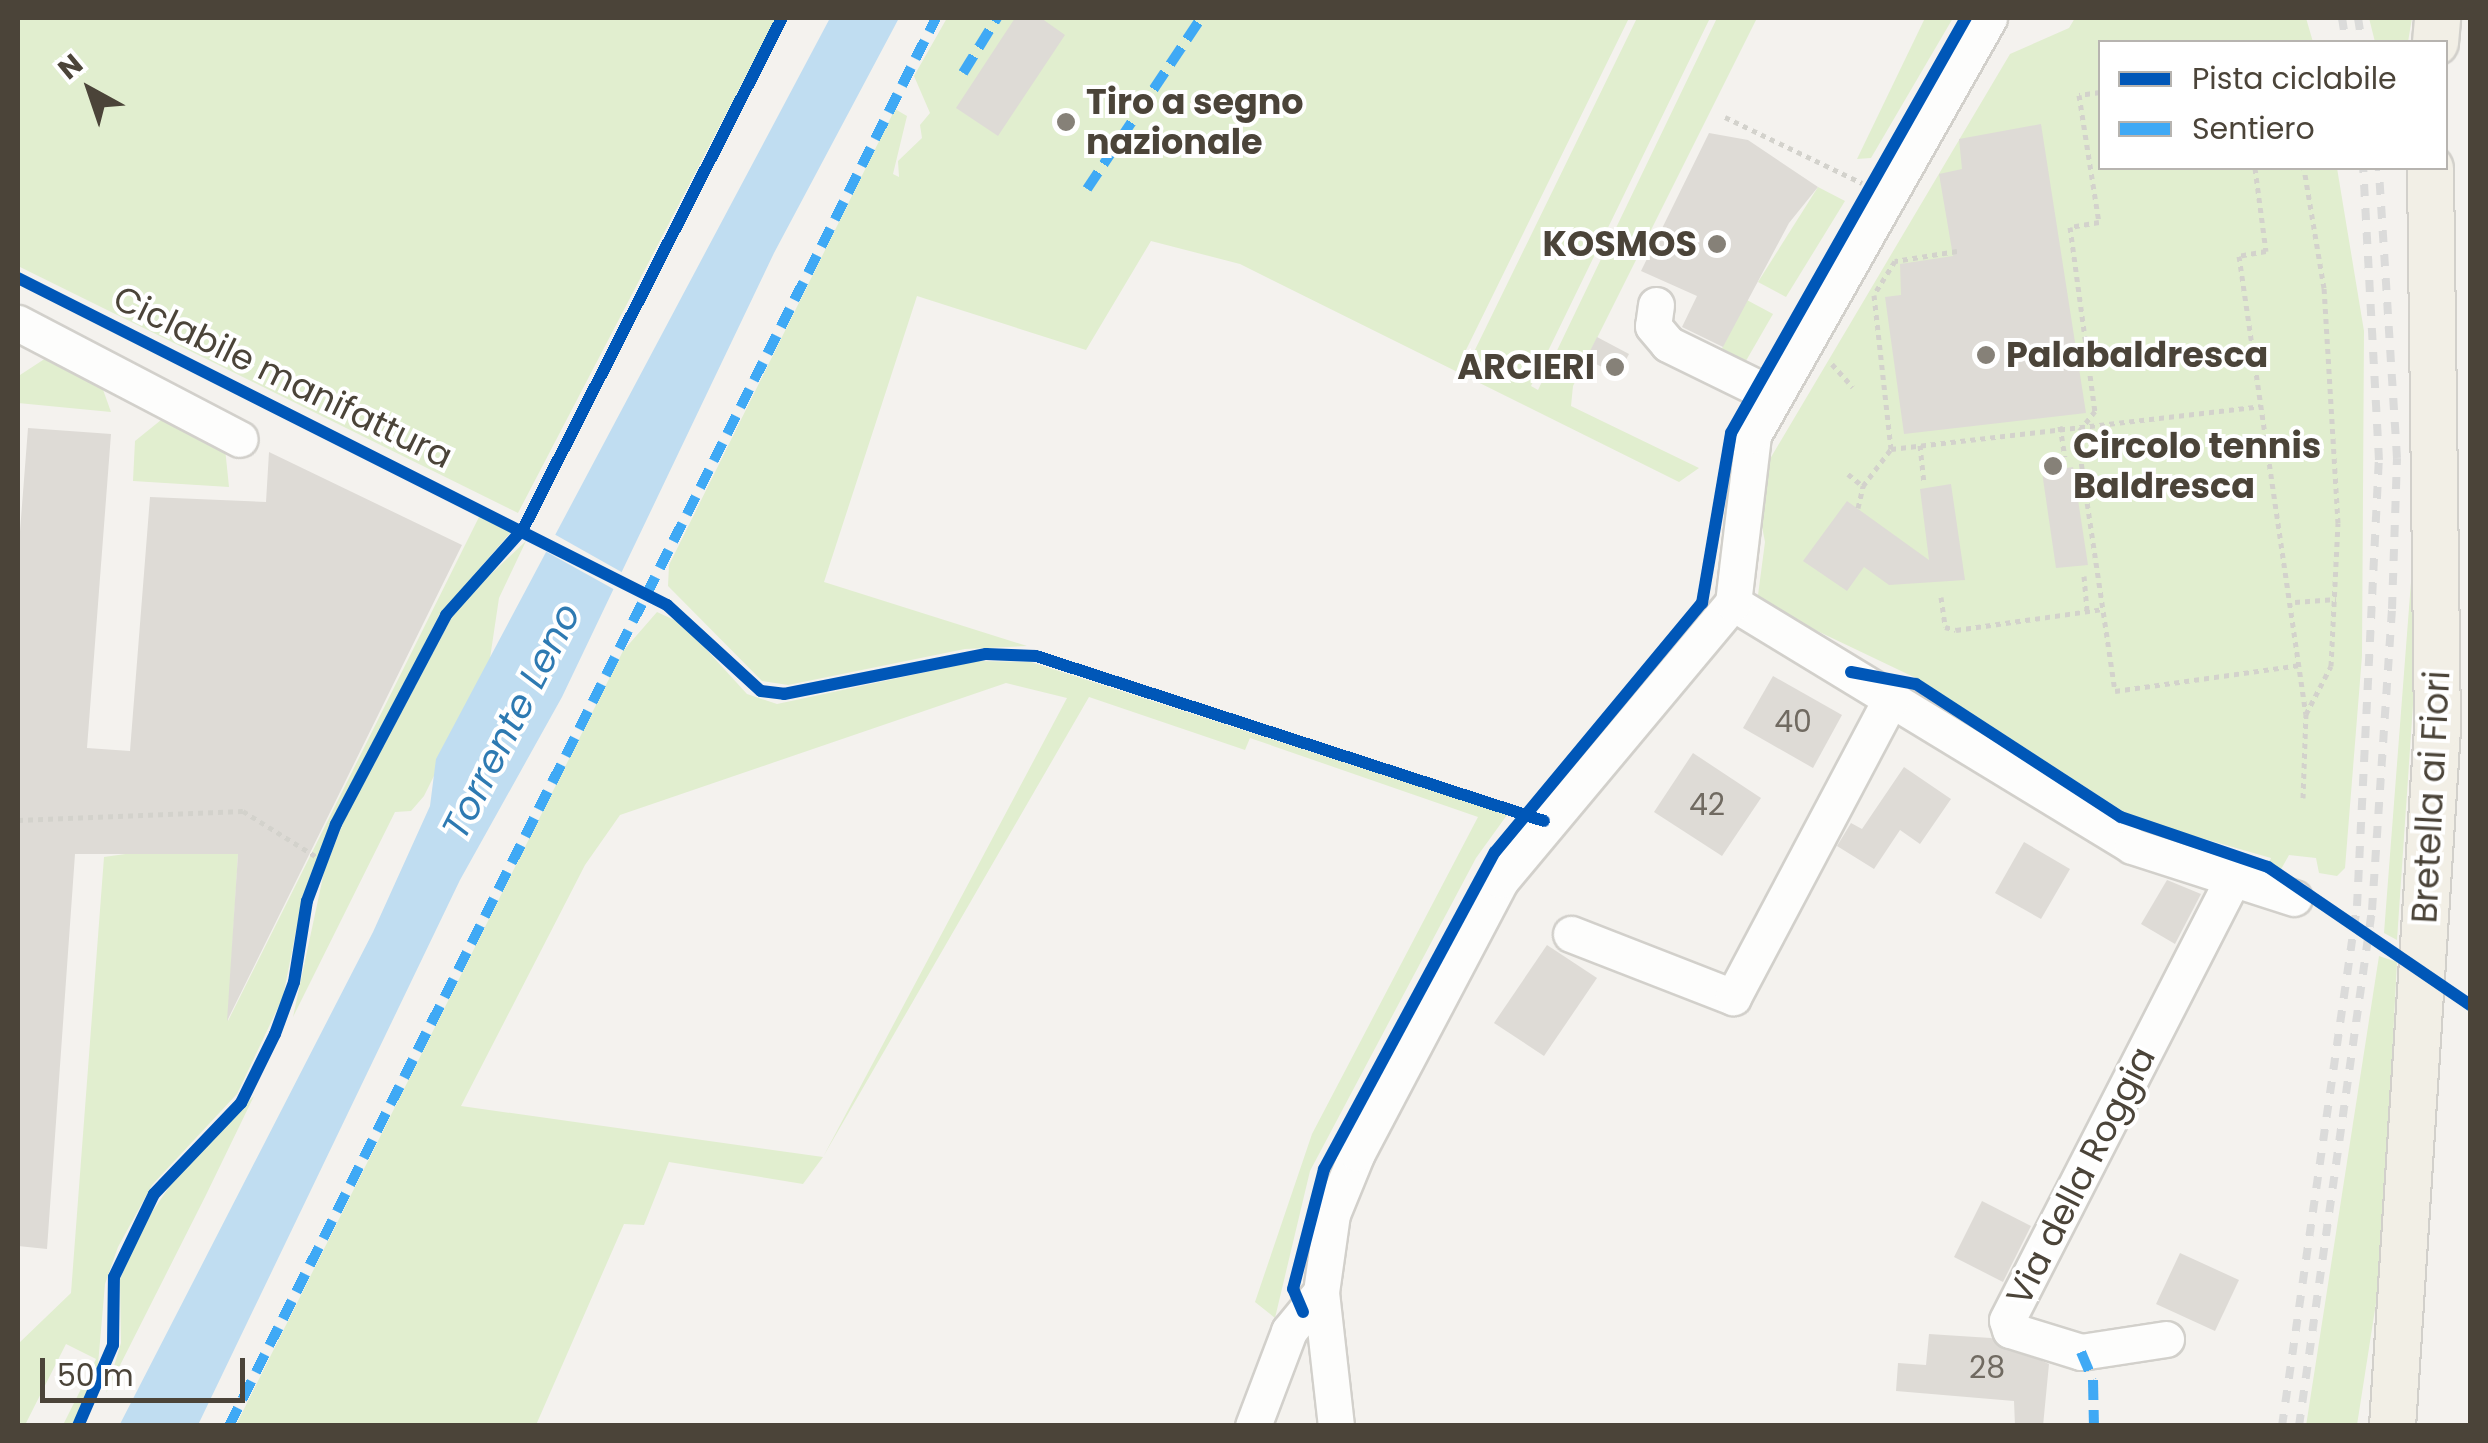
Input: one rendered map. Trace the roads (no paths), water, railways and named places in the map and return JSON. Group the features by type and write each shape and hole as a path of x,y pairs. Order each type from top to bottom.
{"main road":[{"name":"Bretella ai Fiori","path":"2392,1426 2437,728 2430,170"}],"street":[{"path":"1336,1426 1321,1292 1332,1214 1470,929 1544,821 1733,603 1740,492 1772,394 1988,18"},
{"path":"1656,306 1653,326 1668,344 1772,394"},
{"path":"18,323 240,439"},
{"path":"1733,603 1892,697 2098,828 2232,880 2294,898"},
{"path":"1570,934 1733,996 1892,697"},
{"name":"Via della Roggia","path":"2166,1339 2081,1352 2010,1330 2008,1320 2232,880"},
{"path":"1253,1426 1290,1330 1321,1292"}],"water":[{"name":"Torrente Leno","path":"830,18 899,18 774,253 562,697 460,880 198,1425 119,1426 373,932 430,806 436,759"}],"railway":[{"path":"2342,18 2346,40"},
{"path":"2358,18 2362,40"},
{"path":"2282,1426 2357,906 2379,460 2363,170"},
{"path":"2299,1426 2372,910 2392,609 2397,458 2379,170"}],"place":[{"name":"Tiro a segno nazionale","path":"1066,122"},
{"name":"KOSMOS","path":"1717,244"},
{"name":"Palabaldresca","path":"1986,355"},
{"name":"ARCIERI","path":"1615,367"},
{"name":"Circolo tennis Baldresca","path":"2053,466"}]}
